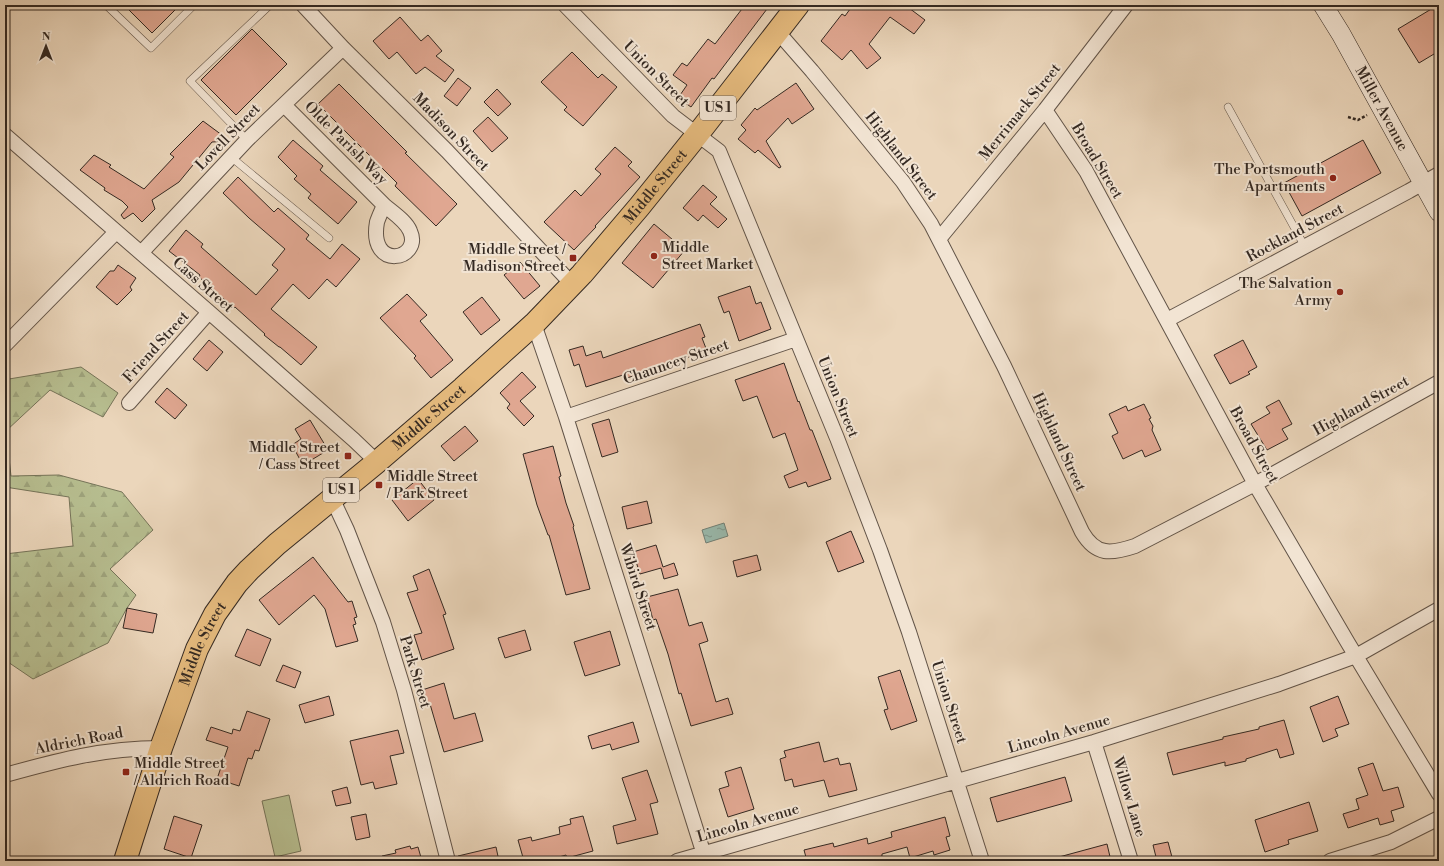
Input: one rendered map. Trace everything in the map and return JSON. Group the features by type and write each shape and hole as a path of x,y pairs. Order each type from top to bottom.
{"main road":[{"name":"Middle Street","path":"125,861 161,748 197,649 225,598 249,570 463,388 534,324 572,284 639,207 798,5"},
{"name":"Miller Avenue","path":"1323,5 1341,34 1439,212"}],"street":[{"name":"Madison Street","path":"303,5 343,48 447,151 572,284"},
{"name":"Union Street","path":"565,5 672,116 719,151 880,550 909,632 982,861"},
{"name":"Merrimack Street","path":"939,238 1045,110 1126,5"},
{"name":"Highland Street","path":"777,31 812,71 903,182 920,207 939,238 1004,366 1082,532 1088,543 1097,548 1107,552 1119,552 1135,546 1255,484 1439,382"},
{"name":"Lovell Street","path":"141,253 247,140 343,48"},
{"name":"Olde Parish Way","path":"284,104 384,205"},
{"name":"Broad Street","path":"1045,110 1086,171 1255,484 1439,794"},
{"name":"Cass Street","path":"5,135 209,312 377,462"},
{"name":"Rockland Street","path":"1167,320 1423,184 1439,174"},
{"path":"5,345 116,232"},
{"name":"Friend Street","path":"129,403 209,312"},
{"name":"Wibird Street","path":"534,324 566,417 705,857"},
{"name":"Chauncey Street","path":"566,417 796,339"},
{"name":"Park Street","path":"332,498 347,530 388,637 404,690 448,861"},
{"name":"Lincoln Avenue","path":"677,861 705,857 957,781 1094,742 1279,684 1356,656 1439,609"},
{"name":"Willow Lane","path":"1094,742 1131,861"},
{"name":"Aldrich Road","path":"5,775 89,753 131,748 161,748"},
{"path":"1330,861 1391,842 1439,818"}],"lane":[{"path":"106,5 151,48 194,5"},
{"path":"247,140 190,81 270,5"},
{"path":"1228,107 1305,247"},
{"path":"231,157 329,238"}],"path":[{"path":"1348,117 1358,120 1367,115"}],"green space":[{"path":"81,367 118,393 103,417 50,390 6,431 11,476 59,475 122,492 153,530 110,569 136,595 127,608 108,643 33,679 5,660 5,554 73,546 69,497 5,487 5,382 9,379"},
{"path":"289,795 301,851 275,857 262,801"}],"water":[{"path":"724,523 728,536 706,543 702,530"}],"building":[{"path":"124,5 180,5 152,33"},
{"path":"745,5 770,5 691,107 678,98 687,85 673,75 682,63 687,66 708,39 715,44"},
{"path":"853,5 905,5 925,20 914,34 890,17 869,44 881,58 867,69 851,50 842,60 821,41 842,14 845,16"},
{"path":"1438,5 1439,51 1419,63 1398,29"},
{"path":"400,17 421,41 428,35 442,51 436,56 454,70 445,82 425,67 416,74 397,52 389,59 373,41"},
{"path":"252,29 287,64 236,115 201,80"},
{"path":"572,52 598,78 602,74 617,87 583,126 564,110 567,107 541,82"},
{"path":"458,78 471,88 457,106 444,96"},
{"path":"796,83 814,109 792,124 788,118 766,141 781,167 779,168 758,150 755,153 738,139 746,130 741,125 755,108 757,110"},
{"path":"339,84 407,152 405,153 457,204 436,226 395,186 397,183 318,104"},
{"path":"497,89 511,104 498,116 484,102"},
{"path":"488,117 508,138 492,152 473,131"},
{"path":"203,121 230,141 212,142 179,182 152,200 155,209 142,222 133,213 124,219 121,215 128,207 80,170 94,155 111,165 109,167 144,189 174,157 170,154"},
{"path":"293,140 323,166 320,170 357,202 338,224 308,198 311,194 294,179 297,176 278,157"},
{"name":"The Portsmouth Apartments","path":"1363,140 1381,173 1302,216 1284,183"},
{"path":"615,147 632,162 628,166 640,177 574,250 544,222 575,190 581,196 601,174 595,169"},
{"path":"238,177 274,212 278,208 309,235 306,239 330,259 342,244 360,259 336,287 327,279 309,299 293,284 271,309 317,347 301,365 264,335 265,334 235,307 234,308 199,277 200,275 169,251 186,230 203,244 201,247 256,295 278,270 272,265 285,249 223,193"},
{"path":"703,185 717,197 710,204 727,219 718,228 703,215 698,221 683,208"},
{"name":"Middle Street Market","path":"654,224 685,250 653,288 622,263"},
{"path":"520,262 540,286 524,299 504,275"},
{"path":"118,265 136,278 130,287 132,290 117,305 96,287 110,271 114,271"},
{"path":"750,286 756,304 761,302 771,329 739,341 729,311 724,313 718,297"},
{"path":"407,294 427,315 420,321 453,360 431,378 414,358 416,356 380,318"},
{"path":"482,297 500,320 481,335 463,312"},
{"path":"700,324 705,337 702,338 707,351 627,378 626,374 586,387 579,364 574,366 569,350 583,346 586,356 601,351 603,358"},
{"path":"209,340 223,352 207,371 193,359"},
{"path":"1243,340 1257,367 1248,372 1250,374 1230,384 1214,355"},
{"path":"784,363 798,402 799,401 810,430 812,430 831,479 808,487 806,482 789,488 784,476 798,470 785,433 773,438 757,396 743,401 735,380"},
{"path":"522,372 536,387 520,401 534,416 524,426 507,408 510,404 500,393"},
{"path":"167,388 187,405 175,419 155,402"},
{"path":"1279,400 1292,424 1282,429 1288,439 1267,450 1251,424 1270,413 1266,407"},
{"path":"1144,404 1151,418 1149,419 1153,426 1152,430 1161,450 1145,457 1142,450 1123,459 1112,436 1118,433 1109,414 1126,406 1128,411"},
{"path":"609,419 618,452 602,457 592,424"},
{"path":"310,420 328,450 303,465 292,445 301,439 295,429"},
{"path":"465,426 478,441 454,461 441,446"},
{"path":"553,446 561,476 559,477 574,526 573,527 590,589 566,595 549,535 537,505 523,454"},
{"path":"418,479 434,500 408,521 392,500"},
{"path":"647,501 652,523 627,529 622,507"},
{"path":"851,531 864,562 838,572 826,542"},
{"path":"656,545 663,567 674,563 678,575 664,579 661,568 640,574 633,552"},
{"path":"757,555 761,570 737,577 733,561"},
{"path":"313,557 348,602 352,601 357,617 354,618 356,624 353,625 358,641 336,647 325,609 314,595 279,625 259,600"},
{"path":"429,569 446,614 443,615 454,649 422,660 414,635 422,633 407,593 418,590 413,576"},
{"path":"678,589 689,626 702,622 708,641 699,644 716,702 728,698 733,714 691,726 681,693 679,694 668,654 656,619 653,620 647,597"},
{"path":"127,608 157,614 153,633 123,628"},
{"path":"247,629 271,639 260,666 235,656"},
{"path":"525,630 531,650 505,658 498,638"},
{"path":"610,631 620,665 585,676 574,642"},
{"path":"283,665 301,672 295,688 276,681"},
{"path":"900,670 917,721 891,730 884,710 888,709 878,677"},
{"path":"444,683 454,719 475,713 483,741 444,752 430,704 427,705 422,690"},
{"path":"329,696 334,715 305,723 299,705"},
{"path":"1338,696 1349,724 1335,729 1338,736 1323,742 1310,707"},
{"path":"247,711 270,719 259,751 255,750 252,759 248,758 239,786 217,779 228,747 206,740 211,727 232,734 233,729 240,731"},
{"path":"1284,720 1294,754 1280,758 1277,749 1246,759 1246,761 1225,766 1225,762 1173,775 1167,753 1223,739 1223,737 1259,729 1259,727"},
{"path":"633,722 639,742 612,750 610,744 592,749 588,736"},
{"path":"398,730 404,753 390,756 397,784 375,789 373,782 361,785 350,741"},
{"path":"819,742 824,762 838,758 840,765 850,763 857,790 829,797 824,780 794,787 792,779 785,781 780,759 786,757 784,751"},
{"path":"1373,763 1383,791 1398,787 1404,807 1391,811 1394,821 1380,825 1378,818 1348,828 1343,814 1359,809 1356,799 1368,795 1358,768"},
{"path":"741,767 754,809 728,817 719,789 729,786 725,772"},
{"path":"647,770 658,802 650,804 658,834 617,844 613,826 636,820 622,778"},
{"path":"1065,777 1072,801 997,822 990,798"},
{"path":"347,787 351,803 336,806 332,791"},
{"path":"1309,802 1318,831 1288,840 1289,844 1265,852 1255,820"},
{"path":"366,814 370,837 356,840 351,817"},
{"path":"174,816 202,825 191,858 164,849"},
{"path":"583,816 593,851 567,858 566,855 545,861 524,861 518,840 531,837 532,841 560,834 559,827 571,824 570,819"},
{"path":"945,817 950,836 946,837 950,850 934,855 933,851 910,858 907,847 882,854 882,856 865,861 807,861 804,850 833,843 834,847 867,838 868,844 892,837 891,832"},
{"path":"1168,842 1173,861 1157,861 1153,845"},
{"path":"1107,844 1111,861 1059,861 1059,857"},
{"path":"410,846 411,849 418,847 422,861 382,861 382,856 396,853 395,850"},
{"path":"496,847 499,861 459,861 458,856"}],"place":[{"name":"The Portsmouth Apartments","path":"1333,178"},
{"name":"Middle Street Market","path":"654,256"},
{"name":"Middle Street / Madison Street","path":"573,258"},
{"name":"The Salvation Army","path":"1340,292"},
{"name":"Middle Street / Cass Street","path":"348,456"},
{"name":"Middle Street / Park Street","path":"379,485"},
{"name":"Middle Street / Aldrich Road","path":"126,772"}]}
